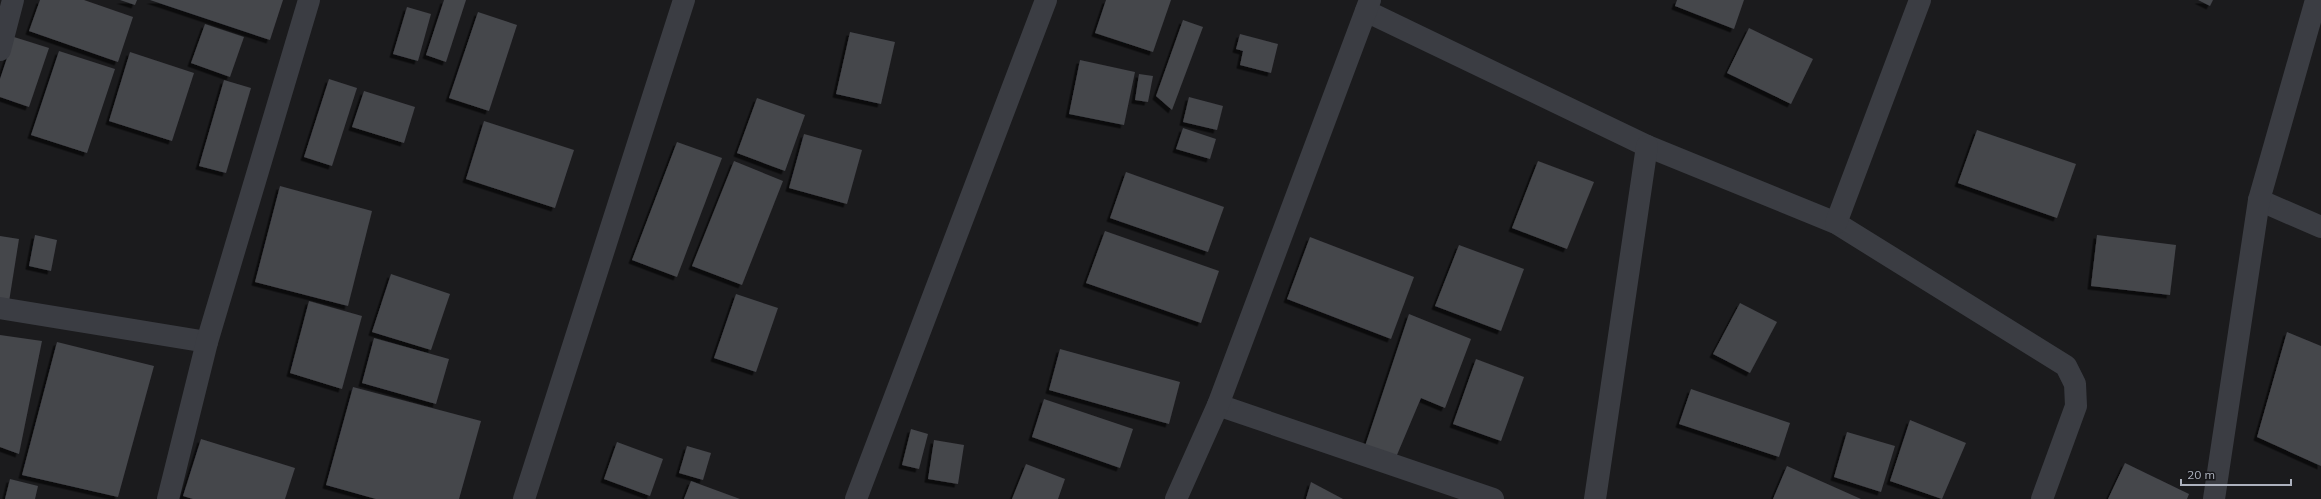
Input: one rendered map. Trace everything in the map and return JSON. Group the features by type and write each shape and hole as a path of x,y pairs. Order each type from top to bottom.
{"street":[{"path":"0,50 4,25 13,0"},
{"path":"168,499 207,342 309,0"},
{"path":"524,499 684,0"},
{"path":"856,499 1046,0"},
{"path":"1836,223 1920,0"},
{"path":"2214,499 2259,200 2316,0"},
{"path":"1176,499 1218,405 1368,5 1646,146 1836,223 2066,366 2075,384 2076,406 2042,499"},
{"path":"1595,499 1646,146"},
{"path":"2259,200 2321,227"},
{"path":"0,308 207,342"},
{"path":"1218,405 1493,499"}],"building":[{"path":"40,0 84,0 133,17 118,62 29,31"},
{"path":"120,0 137,0 135,5"},
{"path":"150,0 283,0 270,40"},
{"path":"444,0 466,0 446,62 426,55"},
{"path":"1106,0 1171,0 1153,52 1095,33"},
{"path":"1677,0 1744,0 1734,29 1675,6"},
{"path":"2198,0 2213,0 2210,6"},
{"path":"407,7 431,14 418,61 393,54"},
{"path":"478,12 517,25 489,111 449,98"},
{"path":"1183,20 1203,27 1172,110 1156,96"},
{"path":"205,24 244,37 230,77 191,63"},
{"path":"1749,28 1813,59 1791,104 1727,73"},
{"path":"850,32 895,42 881,104 836,94"},
{"path":"1240,34 1278,44 1271,73 1240,65 1243,51 1236,49"},
{"path":"14,37 49,48 29,107 0,97 0,79"},
{"path":"59,51 115,69 87,153 31,135"},
{"path":"130,52 194,73 172,141 109,121"},
{"path":"1080,60 1135,72 1124,125 1069,114"},
{"path":"1139,74 1153,76 1148,102 1135,100"},
{"path":"329,79 357,88 332,166 304,157"},
{"path":"224,80 251,88 226,173 199,166"},
{"path":"364,91 415,107 404,143 352,127"},
{"path":"1189,97 1223,106 1217,130 1183,122"},
{"path":"757,98 805,115 785,171 737,153"},
{"path":"484,121 574,150 555,208 466,179"},
{"path":"1183,128 1216,139 1210,159 1176,149"},
{"path":"1977,130 2076,164 2057,218 1958,183"},
{"path":"804,134 862,150 847,204 789,188"},
{"path":"677,142 722,158 677,277 632,260"},
{"path":"734,161 783,181 742,285 692,266"},
{"path":"1538,161 1594,182 1567,249 1512,228"},
{"path":"1126,172 1224,207 1208,252 1110,218"},
{"path":"280,186 372,211 348,306 255,282"},
{"path":"1105,231 1219,271 1201,323 1086,283"},
{"path":"35,235 57,240 51,271 29,266"},
{"path":"2097,235 2176,245 2170,295 2091,286"},
{"path":"0,236 19,239 8,308 0,307"},
{"path":"1310,237 1414,277 1391,339 1287,299"},
{"path":"1459,245 1524,269 1501,331 1435,306"},
{"path":"391,274 450,294 431,350 372,332"},
{"path":"736,294 778,308 756,372 714,358"},
{"path":"309,301 362,316 342,389 290,373"},
{"path":"1740,303 1777,322 1750,373 1713,354"},
{"path":"1409,314 1471,339 1445,408 1421,398 1394,462 1364,449"},
{"path":"2287,332 2321,346 2321,466 2257,437"},
{"path":"0,335 42,341 19,454 0,447"},
{"path":"374,338 449,359 436,404 362,383"},
{"path":"57,342 154,366 118,497 22,475"},
{"path":"1060,349 1180,382 1169,424 1049,390"},
{"path":"1476,359 1524,377 1501,441 1453,424"},
{"path":"353,387 481,421 459,499 376,499 326,485"},
{"path":"1691,389 1790,423 1779,457 1679,424"},
{"path":"1044,399 1133,429 1120,468 1032,437"},
{"path":"1910,420 1966,443 1942,499 1890,481"},
{"path":"911,429 928,434 919,469 902,465"},
{"path":"1847,432 1895,446 1881,492 1834,477"},
{"path":"201,439 295,468 285,499 193,499 183,496"},
{"path":"934,440 964,445 958,484 928,479"},
{"path":"617,442 663,459 650,496 604,479"},
{"path":"687,446 711,453 703,480 679,473"},
{"path":"2125,463 2189,494 2187,499 2108,499"},
{"path":"1026,464 1065,479 1058,499 1012,499"},
{"path":"1787,466 1861,499 1773,499"},
{"path":"10,479 38,486 35,499 5,499"},
{"path":"691,481 740,499 684,499"},
{"path":"1311,482 1343,499 1306,499"}]}
